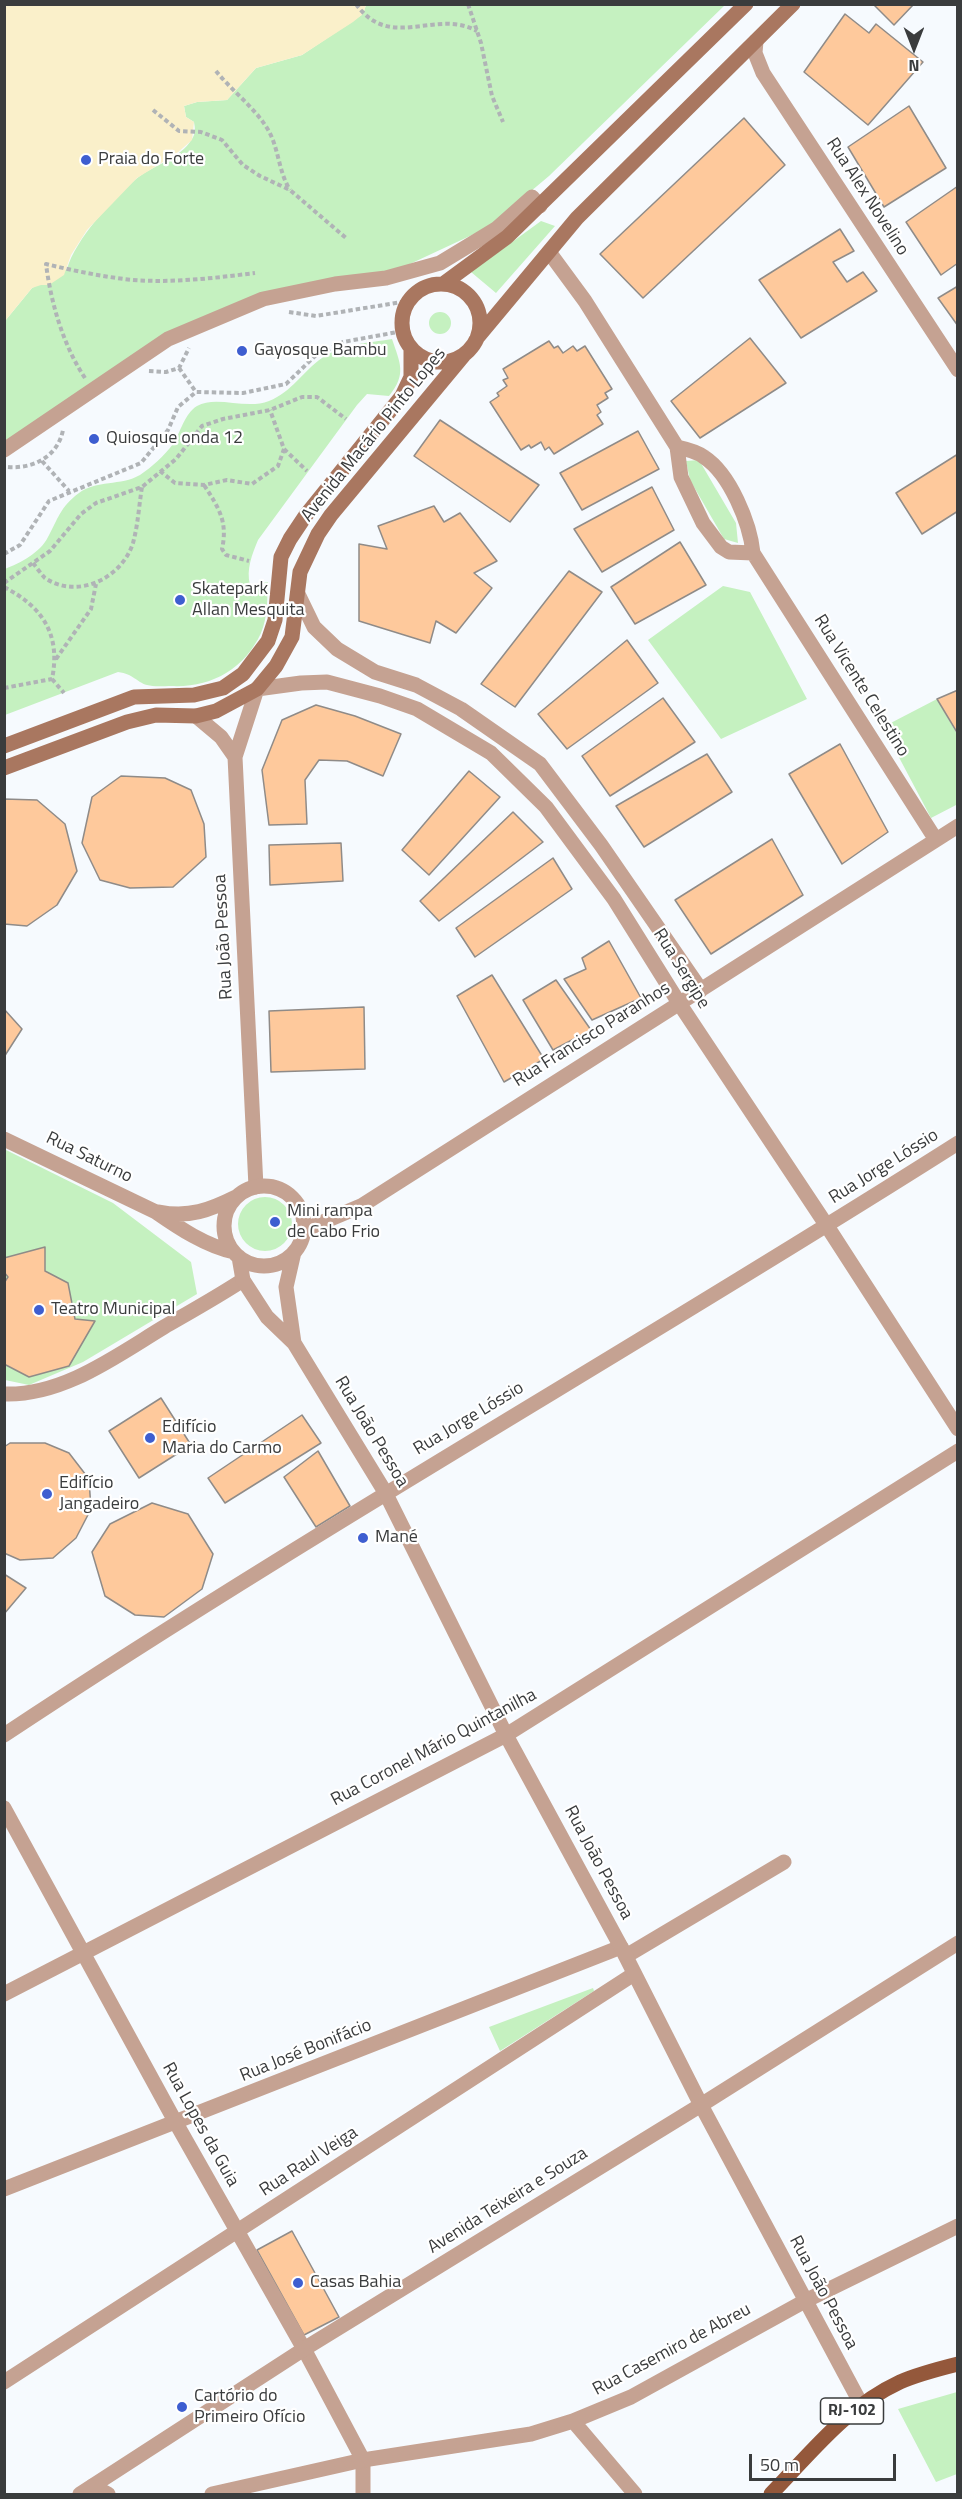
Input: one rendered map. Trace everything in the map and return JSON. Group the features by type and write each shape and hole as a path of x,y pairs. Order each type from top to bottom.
{"main road":[{"path":"746,4 540,206 495,247 443,284 423,288 408,301 404,311 403,331 411,348 418,355 436,362 446,362 464,355 577,218 793,4"},
{"path":"443,284 463,290 471,297 480,317 477,338"},
{"name":"Avenida Macário Pinto Lopes","path":"4,746 134,697 194,695 223,688 243,674 268,641 275,620 281,557 290,539 306,515 402,396 411,377 411,348"},
{"name":"Avenida Macário Pinto Lopes","path":"4,768 127,722 156,715 196,716 216,711 257,689 276,666 292,637 300,572 307,554 331,515 464,355"},
{"name":"RJ-102","path":"771,2494 835,2426 861,2404 900,2382 957,2364"}],"street":[{"name":"Rua Alex Novelino","path":"756,41 755,52 762,73 957,370"},
{"path":"4,450 168,339 263,299 335,284 386,278 440,263 496,229 532,197 540,206"},
{"path":"549,252 585,301 677,447 681,477 688,495 713,537 729,552 753,553"},
{"name":"Rua Vicente Celestino","path":"677,447 695,452 714,465 731,490 748,523 753,553 936,840"},
{"name":"Rua Sergipe","path":"298,594 314,627 337,649 375,672 416,685 461,709 540,764 625,879 701,990"},
{"name":"Rua Sergipe","path":"257,689 327,682 380,696 417,709 491,753 546,807 614,899 679,1003 827,1226 957,1430"},
{"name":"Rua João Pessoa","path":"256,1187 235,757 257,689"},
{"path":"196,716 221,737 235,757"},
{"path":"521,784 540,764"},
{"name":"Rua Francisco Paranhos","path":"304,1230 361,1206 957,826"},
{"name":"Rua Saturno","path":"4,1139 156,1212 219,1249 236,1254"},
{"name":"Rua Jorge Lóssio","path":"8,1728 385,1492 827,1226 957,1143"},
{"path":"268,1186 291,1196 299,1206 303,1217 304,1230 299,1246 285,1260 267,1265 249,1263 236,1254 225,1234 226,1214 237,1197 256,1187 268,1186"},
{"name":"Rua Saturno","path":"156,1212 174,1215 194,1214 237,1197"},
{"name":"Rua João Pessoa","path":"294,1252 286,1287 294,1343"},
{"name":"Rua João Pessoa","path":"236,1254 243,1280 267,1317 294,1343 385,1492 506,1735 624,1952 701,2105 861,2404"},
{"path":"4,1394 29,1393 79,1376 116,1357 243,1280"},
{"name":"Rua Coronel Mário Quintanilha","path":"4,1994 506,1735 957,1451"},
{"name":"Rua Lopes da Guia","path":"4,1808 176,2123 304,2349 363,2460"},
{"name":"Rua José Bonifácio","path":"4,2189 624,1952 784,1862"},
{"name":"Avenida Teixeira e Souza","path":"87,2490 304,2349 701,2105 957,1943"},
{"name":"Rua Raul Veiga","path":"4,2382 634,1974"},
{"name":"Rua Casemiro de Abreu","path":"212,2494 363,2460 493,2442 531,2434 573,2421 631,2397 806,2301 957,2226"},
{"path":"573,2421 635,2494"},
{"path":"363,2460 363,2494"},
{"path":"87,2490 108,2494"}],"path":[{"path":"356,4 363,14 384,27 407,29 438,23 465,24 477,30"},
{"path":"468,4 482,44 492,96 503,122"},
{"path":"216,71 267,127 276,146 284,180 290,190"},
{"path":"153,110 179,131 201,132 222,140 243,165 290,190 346,238"},
{"path":"93,388 68,348 49,285 46,264 82,273 134,280 192,280 255,273"},
{"path":"263,299 273,309 316,316 408,301"},
{"path":"4,554 20,545 49,501 141,463 168,430 178,407 196,392 243,393 286,384 315,356 343,342 403,331"},
{"path":"179,368 196,392"},
{"path":"52,679 56,660 51,633 37,609 4,585 50,551 81,514 96,503 142,487 176,459 202,426 223,419 270,410 302,397 317,397 346,419"},
{"path":"4,466 18,468 42,461 51,454 61,440 68,407"},
{"path":"270,410 284,449 308,471"},
{"path":"160,471 175,483 204,485 227,480 252,484 278,466 284,449"},
{"path":"42,461 69,491"},
{"path":"204,485 222,514 226,533 222,549 226,555 249,561"},
{"path":"33,563 45,577 78,587 96,584 112,573 126,557 133,543 142,487"},
{"path":"56,660 91,609 96,584"},
{"path":"4,688 52,679"},
{"path":"52,679 64,693"}],"green space":[{"path":"366,5 725,5 549,176 487,228 382,277 263,299 186,328 5,450 5,321 32,288 67,269 86,233 127,187 187,146 195,133 195,128 194,122 186,117 184,106 197,102 227,100 256,68 302,55 363,14"},
{"path":"541,221 555,226 496,293 471,272"},
{"path":"436,312 444,312 451,319 451,327 444,334 436,334 429,327 429,319"},
{"path":"392,339 400,368 395,388 389,396 367,394 357,405 258,540 250,562 249,579 250,585 268,582 265,621 254,646 235,667 212,680 185,686 150,686 128,674 118,672 5,715 5,569 40,548 63,508 73,498 93,486 125,481 140,475 158,461 169,448 186,418 197,406 213,402 251,404 269,401 291,387 315,363 330,353 356,345"},
{"path":"699,460 736,523 738,543 724,539 690,480 686,461"},
{"path":"723,586 750,592 807,699 721,739 648,640"},
{"path":"937,699 957,734 958,804 931,818 883,727"},
{"path":"4,1149 113,1203 191,1262 197,1294 83,1362 29,1385 5,1380"},
{"path":"260,1197 270,1197 280,1201 288,1209 292,1224 288,1239 280,1247 270,1251 260,1251 250,1247 242,1239 238,1229 238,1219 242,1209 250,1201"},
{"path":"593,1988 594,1991 500,2051 489,2027"},
{"path":"957,2392 957,2474 936,2482 898,2409"}],"sand":[{"name":"Praia do Forte","path":"5,4 366,5 363,14 353,22 302,55 256,68 227,100 197,102 184,106 186,117 194,122 192,140 176,154 137,178 87,230 71,255 64,275 49,285 32,288 5,321"}],"building":[{"path":"873,4 914,4 894,25"},
{"path":"845,14 869,33 876,24 923,62 868,125 804,72"},
{"path":"909,106 946,168 884,207 848,147"},
{"path":"744,118 785,165 643,298 600,254"},
{"path":"958,186 958,263 941,275 906,222"},
{"path":"840,229 854,251 833,262 847,282 863,272 877,291 801,338 759,280"},
{"path":"958,286 958,326 938,298"},
{"path":"750,338 786,383 700,438 671,401"},
{"path":"549,341 554,348 558,346 563,353 573,346 577,351 585,346 612,389 605,393 608,398 597,405 601,412 597,415 603,424 554,454 549,447 545,450 541,442 531,448 529,445 521,450 490,402 507,386 503,380 508,378 503,369"},
{"path":"440,420 539,485 510,522 414,456"},
{"path":"638,431 659,469 582,510 560,473"},
{"path":"958,454 958,511 922,534 896,493"},
{"path":"652,487 674,530 602,572 574,529"},
{"path":"434,506 444,522 460,513 497,561 474,573 492,588 456,633 436,621 430,643 359,621 359,544 387,549 378,526"},
{"path":"680,542 706,585 635,624 611,587"},
{"path":"569,571 602,592 515,707 481,684"},
{"path":"627,640 658,683 567,749 538,714"},
{"path":"958,690 958,734 937,699"},
{"path":"663,698 695,742 610,796 582,756"},
{"path":"316,705 355,716 401,734 383,776 347,761 319,760 305,780 307,824 269,825 262,770 282,720"},
{"path":"840,744 888,832 842,864 789,774"},
{"path":"707,754 732,792 644,847 616,806"},
{"path":"469,771 500,797 429,875 402,850"},
{"path":"121,776 165,778 191,790 204,824 206,857 173,887 130,888 100,880 82,843 92,797"},
{"path":"4,799 37,800 65,824 77,871 57,905 27,926 4,924"},
{"path":"513,812 543,842 439,921 420,901"},
{"path":"772,839 803,895 711,954 675,900"},
{"path":"341,843 343,881 270,885 269,845"},
{"path":"553,858 572,889 475,957 456,928"},
{"path":"609,941 641,998 592,1020 564,979 586,969 582,958"},
{"path":"492,975 544,1059 504,1082 457,996"},
{"path":"556,980 591,1030 553,1050 523,1000"},
{"path":"364,1007 365,1069 271,1072 269,1011"},
{"path":"4,1009 22,1029 4,1057"},
{"name":"Teatro Municipal","path":"45,1247 45,1271 68,1283 75,1319 95,1321 69,1366 29,1377 4,1364 4,1283 8,1277 4,1272 4,1258"},
{"name":"Edifício Maria do Carmo","path":"161,1398 191,1445 139,1478 109,1431"},
{"path":"302,1415 321,1443 225,1503 208,1478"},
{"name":"Edifício Jangadeiro","path":"10,1443 45,1443 69,1453 89,1479 91,1509 76,1538 53,1558 20,1560 4,1553 4,1447"},
{"path":"318,1451 350,1506 316,1527 284,1477"},
{"path":"152,1503 188,1514 213,1554 202,1589 164,1617 135,1615 105,1596 92,1552 110,1524"},
{"path":"4,1574 26,1588 4,1614"},
{"name":"Casas Bahia","path":"292,2231 339,2317 304,2335 257,2250"}],"place":[{"name":"Praia do Forte","path":"86,160"},
{"name":"Gayosque Bambu","path":"242,351"},
{"name":"Quiosque onda 12","path":"94,439"},
{"name":"Skatepark Allan Mesquita","path":"180,600"},
{"name":"Mini rampa de Cabo Frio","path":"275,1222"},
{"name":"Teatro Municipal","path":"39,1310"},
{"name":"Edifício Maria do Carmo","path":"150,1438"},
{"name":"Edifício Jangadeiro","path":"47,1494"},
{"name":"Mané","path":"363,1538"},
{"name":"Casas Bahia","path":"298,2283"},
{"name":"Cartório do Primeiro Ofício","path":"182,2407"}]}
